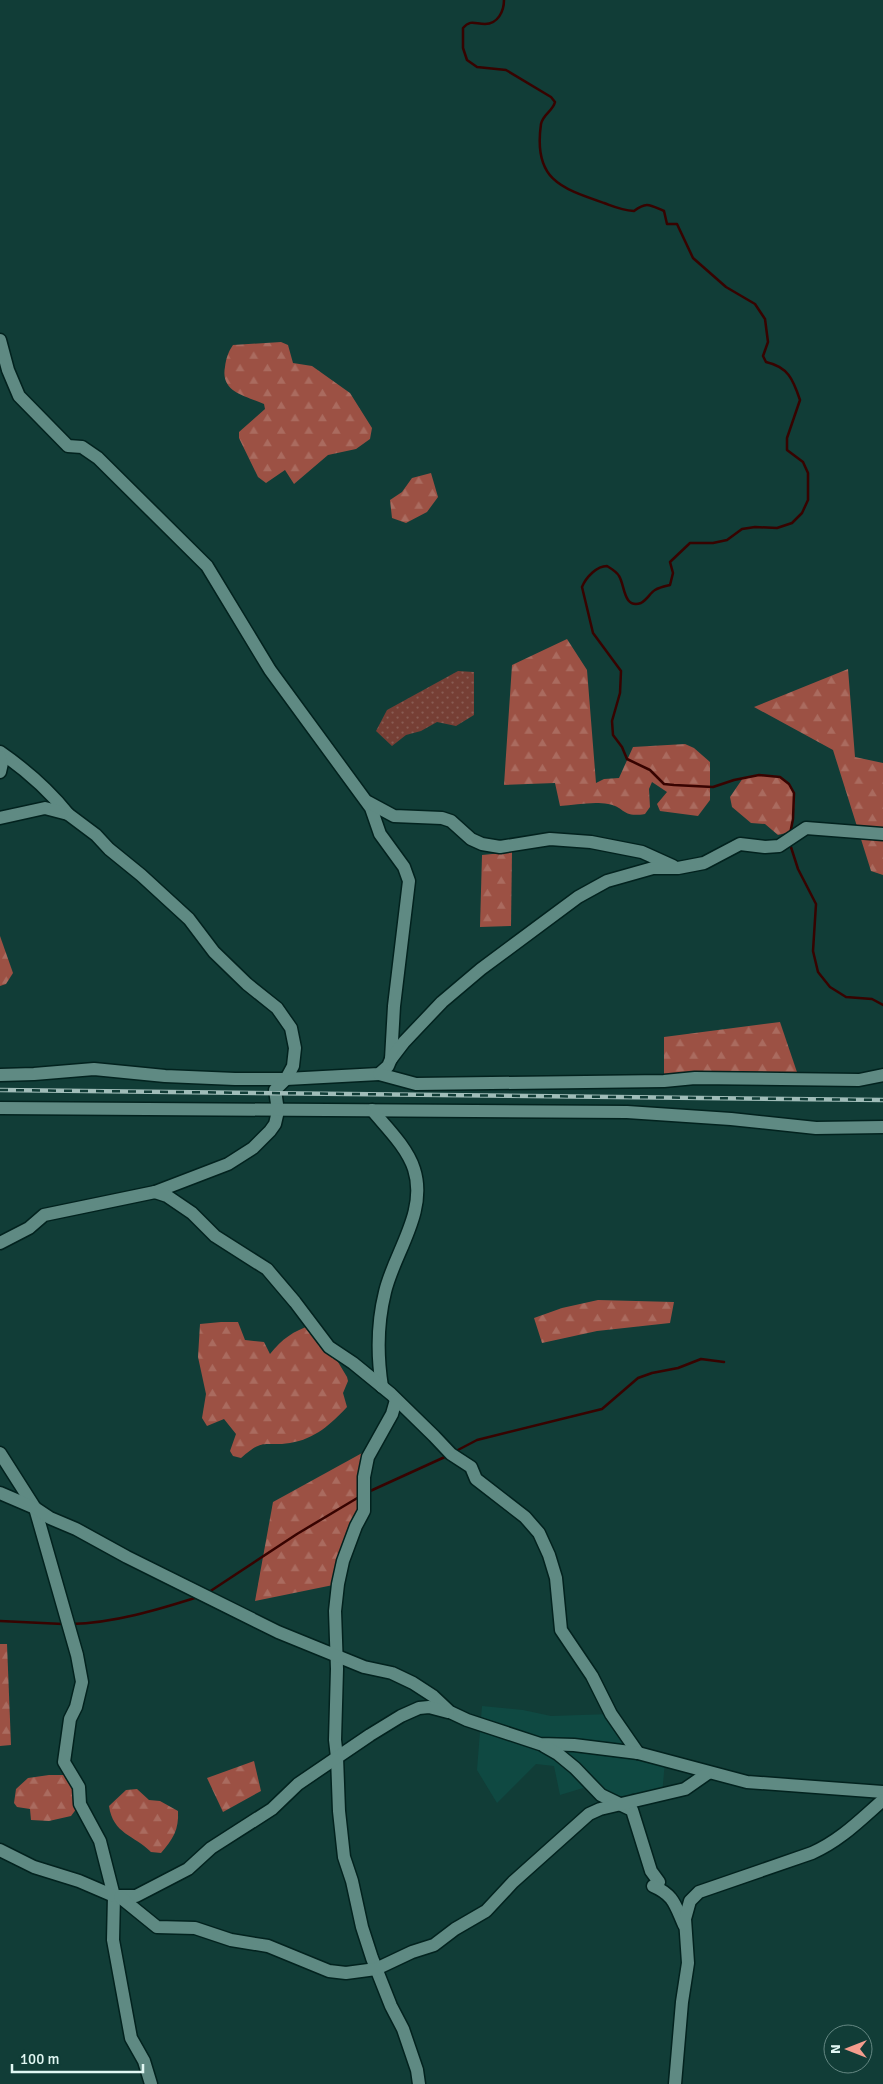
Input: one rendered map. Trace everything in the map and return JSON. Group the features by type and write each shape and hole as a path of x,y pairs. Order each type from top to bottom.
{"street":[{"path":"0,340 8,370 19,396 68,446 82,447 98,458 207,566 270,670 367,802 375,816 382,837 404,867 409,881 395,998 392,1059"},
{"path":"0,752 22,767 51,793 68,814 96,835 109,849 175,905 189,919 214,952 280,1012 291,1028 294,1040 293,1066 286,1079 275,1090 278,1111 274,1124 270,1131 253,1148 228,1164 155,1192 44,1215 29,1228 0,1243"},
{"path":"0,757 2,763 0,772"},
{"path":"367,802 394,816 442,818 451,821 471,839 482,844 500,847 550,839 591,842 642,852 678,868"},
{"path":"0,818 45,808 68,814"},
{"path":"380,1074 388,1066 404,1042 442,1002 481,969 578,897 607,881 644,870 678,868 704,863 740,844 765,847 779,846 806,828 883,834"},
{"path":"0,1075 94,1069 165,1076 286,1079 380,1074 416,1084 664,1081 695,1078 858,1080 883,1075"},
{"path":"0,1108 627,1112 730,1119 816,1128 883,1127"},
{"path":"372,1110 405,1152 414,1168 417,1185 415,1206 408,1235 392,1268 384,1294 377,1344 382,1387"},
{"path":"155,1192 167,1196 192,1213 215,1236 267,1269 329,1347 353,1362 382,1387 434,1436 450,1454 471,1467 476,1479 525,1517 539,1533 549,1555 556,1578 561,1630 592,1676 611,1714 638,1754"},
{"path":"396,1400 392,1414 368,1457 364,1477 364,1511 356,1526 343,1561 335,1611 337,1657 335,1740 338,1811 344,1858 352,1881 362,1927 376,1969 391,2006 403,2029 417,2070 419,2084"},
{"path":"0,1453 35,1508 77,1655 82,1682 76,1707 70,1719 64,1762 78,1787 80,1804 100,1841 117,1896 113,1940 131,2038 144,2061 151,2084"},
{"path":"0,1494 35,1508 50,1518 76,1528 127,1557 206,1595 234,1611 337,1657 364,1667 392,1673 413,1683 433,1696 450,1712"},
{"path":"117,1896 136,1896 188,1869 211,1848 272,1809 298,1784 370,1735 419,1708 429,1707 450,1712 467,1720 540,1744 558,1754 576,1768 600,1795 632,1810 656,1884 666,1892 676,1906 684,1925 688,1963 682,2002 675,2084"},
{"path":"540,1744 574,1745 638,1754 708,1773 766,1785 883,1792"},
{"path":"0,1850 34,1867 117,1896 157,1927 195,1928 230,1940 268,1946 329,1971 346,1973 376,1969 412,1952 434,1945 455,1929 486,1911 513,1882 589,1814 600,1809 624,1805 684,1789 708,1773"},
{"path":"684,1925 689,1904 698,1892 812,1853 829,1845 852,1829 883,1800"}],"shaded area":[{"path":"458,671 474,672 474,715 456,726 437,722 421,731 406,735 392,746 376,731 387,710"},
{"path":"482,1706 523,1710 551,1716 611,1714 638,1753 665,1761 662,1795 632,1793 624,1805 583,1788 560,1795 554,1766 536,1764 497,1803 477,1770"}],"green space":[{"path":"281,342 288,345 293,363 312,366 350,393 372,428 370,439 356,449 328,455 294,484 285,470 266,483 258,477 239,438 239,432 265,409 264,404 236,392 227,383 225,376 227,358 233,345"},
{"path":"431,473 438,497 427,512 406,523 392,518 390,500 402,492 412,478"},
{"path":"567,639 587,670 596,783 604,779 619,778 633,747 685,744 694,748 710,762 710,800 698,816 660,811 657,804 667,792 652,782 649,789 650,807 645,814 637,815 627,813 614,805 602,803 560,806 555,783 504,785 512,665"},
{"path":"848,669 855,757 883,763 883,875 871,871 833,750 754,707"},
{"path":"759,775 779,777 791,787 794,809 790,832 778,835 765,824 751,823 732,807 730,797 743,778"},
{"path":"512,852 511,926 480,927 482,855"},
{"path":"0,936 13,973 6,984 0,986"},
{"path":"780,1022 800,1081 664,1081 664,1037"},
{"path":"598,1300 674,1302 670,1323 597,1331 542,1343 534,1318 562,1308"},
{"path":"238,1322 245,1340 264,1342 270,1354 288,1336 312,1325 329,1347 347,1377 348,1381 343,1393 347,1407 329,1425 307,1438 290,1443 264,1444 255,1447 241,1458 233,1456 230,1451 236,1434 224,1419 207,1426 202,1418 206,1394 198,1357 200,1324"},
{"path":"373,1447 364,1511 338,1584 255,1601 273,1502"},
{"path":"0,1644 7,1644 11,1745 0,1746"},
{"path":"254,1761 261,1791 223,1812 207,1778"},
{"path":"49,1775 71,1775 80,1804 71,1816 49,1821 31,1820 30,1809 17,1807 14,1803 16,1789 28,1778"},
{"path":"137,1789 149,1800 160,1801 178,1811 174,1834 161,1853 151,1852 125,1833 115,1823 111,1815 109,1806 126,1790"}],"waterway":[{"path":"504,0 503,8 497,19 493,22 485,24 471,23 463,28 463,48 467,60 477,67 506,70 551,97 555,102 541,124 541,157 546,169 563,186 615,207 634,211 642,206 649,205 664,211 667,224 677,224 693,258 726,287 755,304 765,319 768,342 763,356 766,362 780,367 789,375 800,400 787,438 787,450 803,462 808,473 808,500 802,513 792,523 777,528 755,527 742,529 727,540 713,543 690,543 670,562 673,573 670,585 655,590 641,603 631,603 618,575 607,566 603,566 592,573 582,587 593,633 621,671 620,693 612,721 613,735 622,747 627,759 650,770 664,784 713,787 759,775 780,777 789,784 794,793 793,819 790,834"},
{"path":"790,844 798,869 816,904 813,951 818,972 830,987 846,997 872,999 883,1005"},
{"path":"456,1451 477,1440 602,1409 638,1378 652,1373 678,1368 701,1359 724,1362"},
{"path":"368,1492 447,1456"},
{"path":"209,1592 297,1534 359,1497"},
{"path":"71,1624 119,1618 198,1597"},
{"path":"0,1621 63,1624"}],"railway":[{"path":"0,1090 883,1100"}]}
